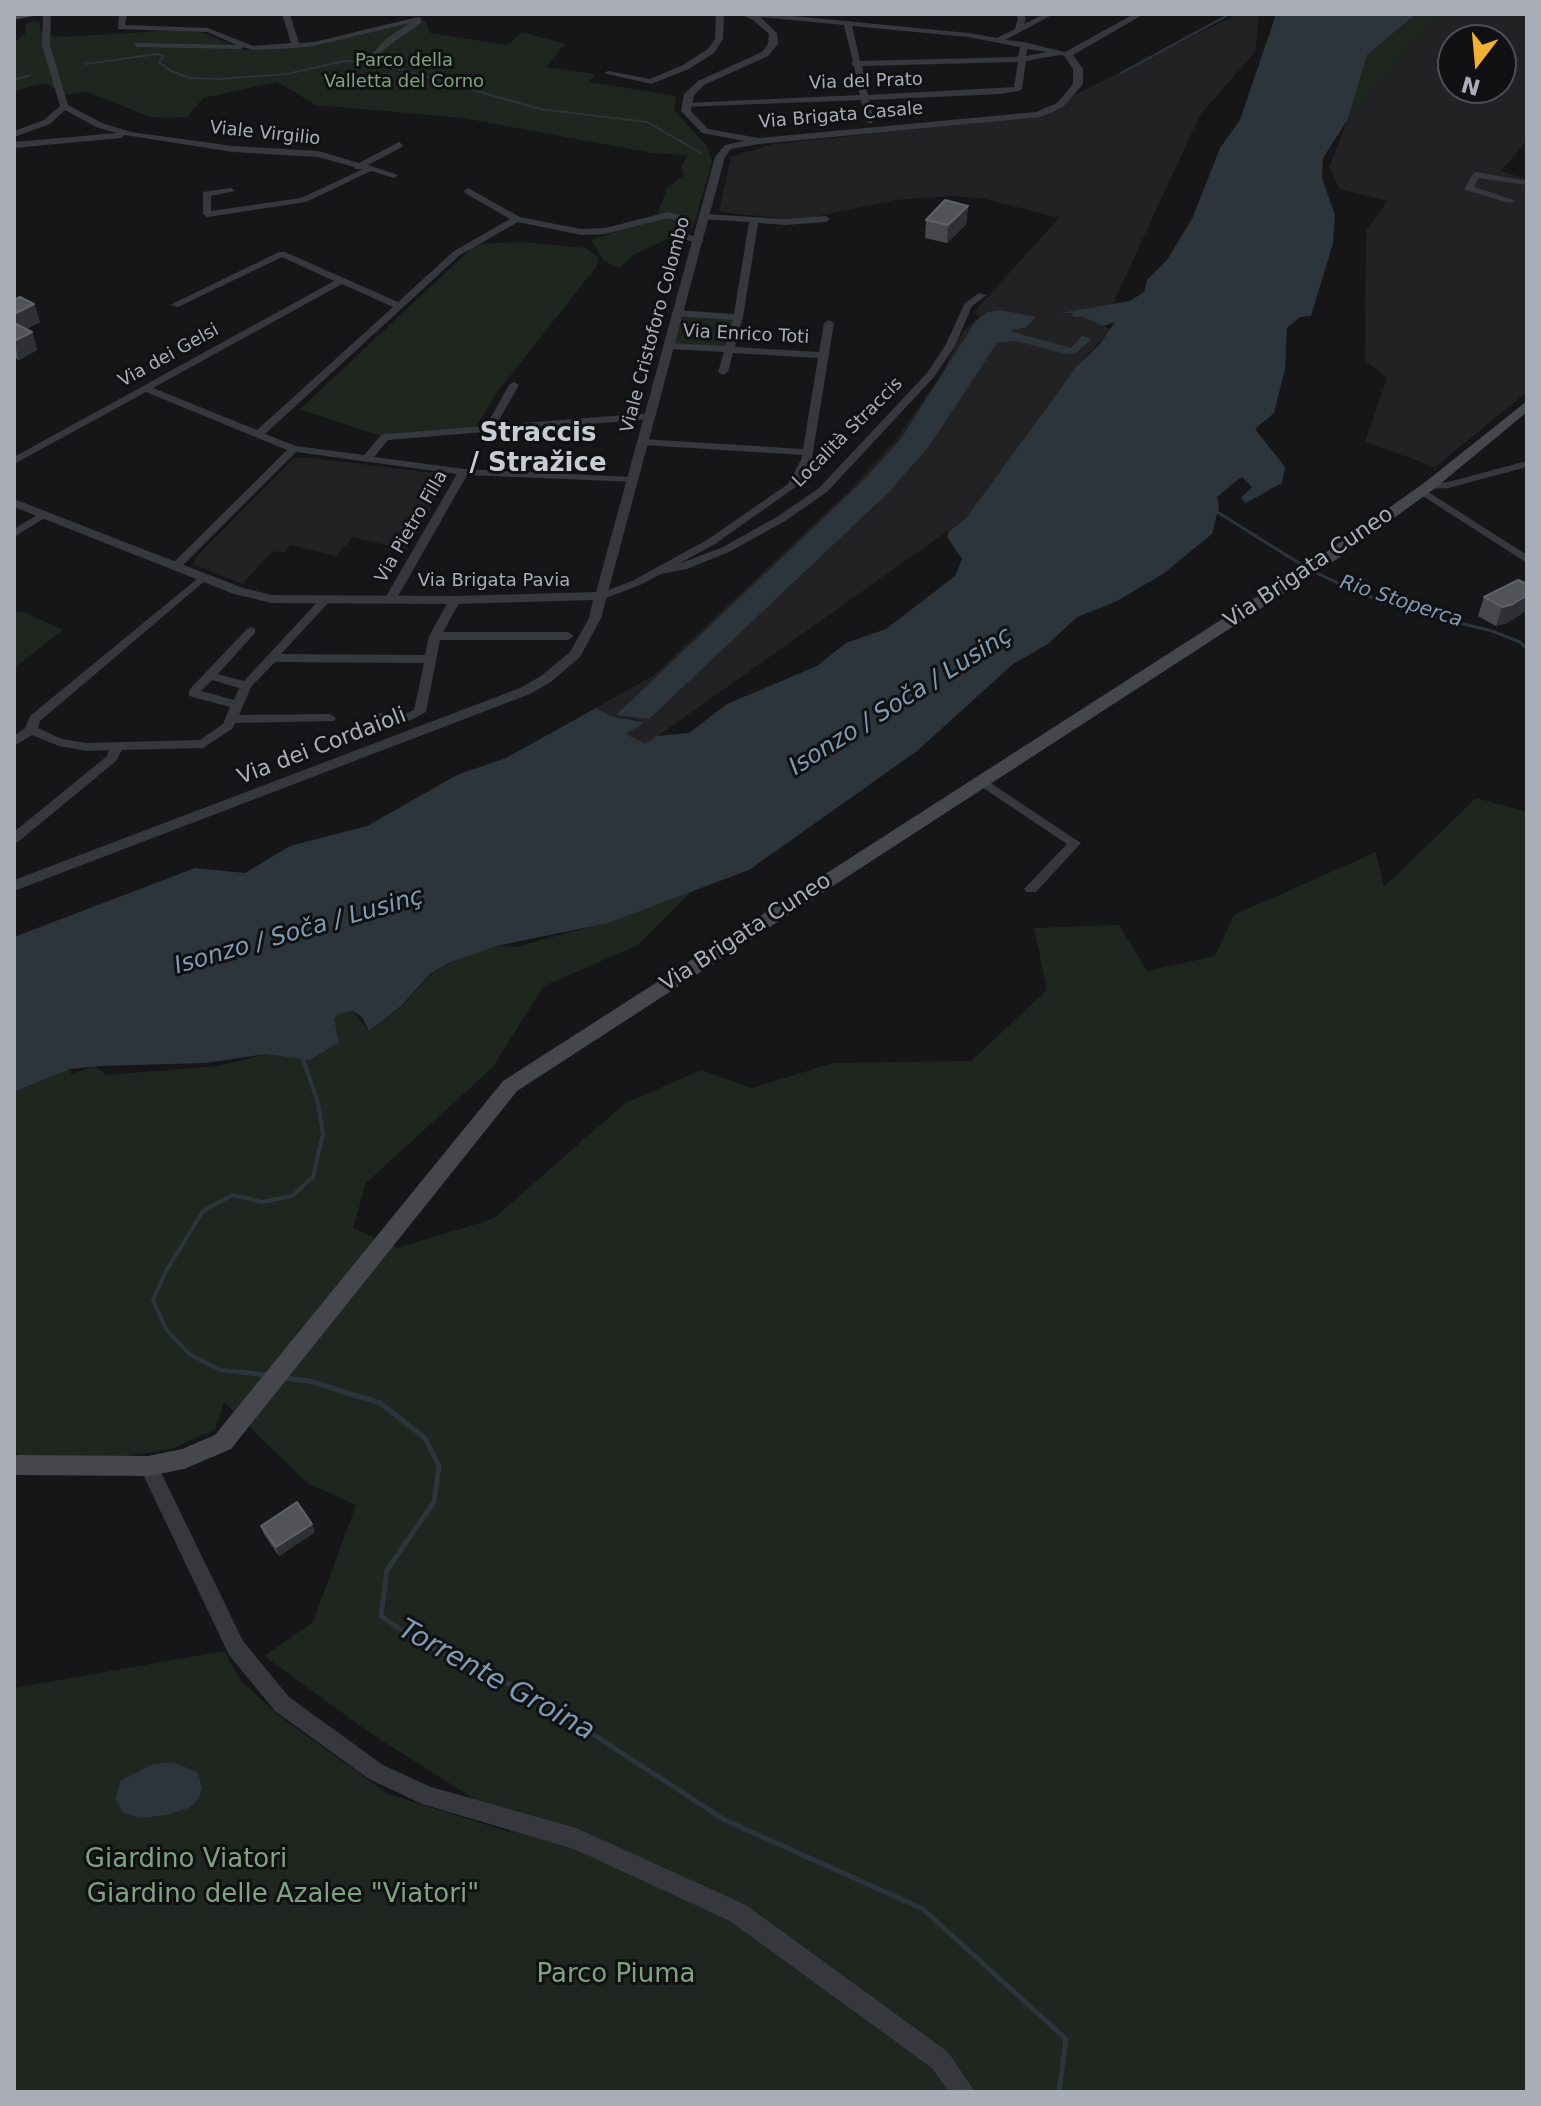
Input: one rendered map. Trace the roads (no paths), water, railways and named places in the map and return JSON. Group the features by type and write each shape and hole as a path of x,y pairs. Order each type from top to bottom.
{"main road":[{"path":"14,17 37,14"},
{"name":"Via Brigata Cuneo","path":"14,1465 148,1466 184,1459 223,1442 510,1086 1310,570 1426,489 1527,405"}],"street":[{"path":"14,134 47,122 64,106 46,45 47,14"},
{"path":"123,14 121,27 210,26 252,48"},
{"path":"286,14 296,46"},
{"path":"608,73 639,80 647,72 665,76 711,51 719,39 720,14"},
{"path":"747,14 1000,39 1064,53"},
{"path":"720,157 716,144 691,119 685,105 689,94 701,83 765,54 773,44 773,33 747,14"},
{"path":"1019,14 1022,18 1019,30"},
{"path":"1000,39 1050,14"},
{"path":"855,64 1022,59 1064,53 1140,14"},
{"path":"138,45 296,46 419,16"},
{"path":"374,56 389,41 416,25 419,16"},
{"path":"848,24 870,121"},
{"path":"1022,59 1024,44"},
{"name":"Via Brigata Casale","path":"705,131 759,141 1038,115 1060,105 1078,84 1078,69 1064,53"},
{"name":"Via del Prato","path":"685,105 1018,89 1022,59"},
{"name":"Viale Virgilio","path":"64,106 99,125 130,134 233,149 318,154 363,169 394,175"},
{"name":"Viale Virgilio","path":"14,145 130,134"},
{"path":"720,157 728,147 759,141"},
{"path":"231,191 206,194 207,214 303,200 363,169 399,145"},
{"name":"Viale Cristoforo Colombo","path":"602,596 720,157"},
{"path":"1512,201 1469,188 1476,175 1526,183 1512,201 1513,215"},
{"path":"468,191 517,219 581,232 605,231 668,215 682,219 686,225 684,236 699,241"},
{"path":"705,217 826,219"},
{"path":"258,435 457,253 517,219"},
{"path":"723,372 738,317 754,220"},
{"name":"Via dei Gelsi","path":"175,305 282,254 397,305"},
{"name":"Via dei Gelsi","path":"14,461 340,281"},
{"name":"Località Straccis","path":"658,571 683,567 725,550 781,519 823,490 931,375 950,346 968,305 982,295"},
{"path":"676,313 738,317"},
{"name":"Via Brigata Pavia","path":"14,503 256,596 325,600 455,600 602,596 658,571 757,514 792,486 805,467 829,323"},
{"name":"Via Enrico Toti","path":"668,346 822,355"},
{"path":"488,431 514,385"},
{"path":"144,388 294,449 464,472 632,480"},
{"path":"366,460 385,437 651,416"},
{"path":"643,442 808,452"},
{"path":"175,567 294,449"},
{"path":"1426,489 1527,464"},
{"name":"Via Pietro Filla","path":"390,600 464,472"},
{"path":"1426,489 1527,560"},
{"path":"14,534 44,514"},
{"path":"14,742 31,730 34,719 203,577"},
{"name":"Via dei Cordaioli","path":"14,886 525,691 546,679 575,654 592,629 602,596"},
{"path":"31,730 71,745 203,744 223,731 232,719 246,686 325,600"},
{"path":"379,717 407,718 420,712 435,636 455,600"},
{"path":"236,705 193,693 251,631"},
{"path":"435,636 568,636"},
{"path":"273,658 429,659"},
{"path":"209,675 246,686"},
{"path":"232,719 330,718"},
{"path":"14,839 112,758 117,747"},
{"path":"983,782 1075,843 1031,889"},
{"path":"148,1466 236,1648 282,1704 376,1772 429,1797 576,1839 738,1913 940,2060 963,2092"}],"water":[{"name":"Isonzo / Soča / Lusinç","path":"1276,14 1416,14 1367,55 1348,119 1323,158 1322,178 1335,215 1333,243 1311,316 1300,317 1287,328 1285,369 1274,413 1255,429 1285,467 1282,483 1246,503 1241,498 1252,487 1242,477 1236,481 1217,497 1219,506 1212,534 1163,574 1115,602 1077,617 1048,644 1013,664 917,751 749,870 608,923 496,946 449,963 431,973 401,1006 369,1031 362,1017 353,1011 338,1014 334,1019 339,1043 310,1060 266,1054 205,1063 70,1069 14,1092 14,937 195,868 245,873 290,846 367,826 457,775 506,758 596,708 613,717 645,722 626,734 645,744 657,736 689,733 727,704 817,666 846,643 886,629 955,576 962,559 947,537 949,531 966,518 1077,366 1100,344 1115,322 1103,326 1084,317 1071,316 1074,313 1061,313 1130,301 1144,292 1147,280 1167,260 1192,219 1220,148 1240,120"},
{"path":"1001,310 1036,317 1026,327 1009,331 1071,348 1082,336 1092,339 1076,353 1066,354 1016,341 997,343 929,446 890,491 649,719 616,715 862,482 901,439 975,322 987,312"},
{"path":"174,1762 198,1773 202,1788 199,1799 189,1808 166,1815 140,1818 123,1813 116,1799 120,1781 153,1764"}],"waterway":[{"path":"1121,73 1230,14"},
{"path":"86,64 157,54 163,56 159,62 171,71 190,78 218,79 287,74 344,61 374,62 540,109 647,122 701,153"},
{"path":"14,80 30,75"},
{"name":"Rio Stoperca","path":"1214,510 1310,570 1353,590 1397,607 1492,631 1520,642 1527,649"},
{"name":"Torrente Groina","path":"259,1374 220,1370 189,1354 166,1329 153,1300 166,1271 203,1211 232,1195 262,1202 292,1196 313,1177 323,1134 318,1103 302,1056"},
{"name":"Torrente Groina","path":"239,1372 268,1375"},
{"name":"Torrente Groina","path":"284,1378 309,1381 380,1403 425,1438 439,1466 434,1502 387,1570 381,1616 418,1641 534,1696 725,1820 923,1909 1066,2039 1059,2092"}],"district":[{"name":"Straccis / Stražice","path":"538,449"}],"park label":[{"name":"Parco della Valletta del Corno","path":"404,71"},
{"name":"Giardino Viatori","path":"186,1860"},
{"name":"Giardino delle Azalee \"Viatori\"","path":"283,1895"},
{"name":"Parco Piuma","path":"616,1975"}]}
